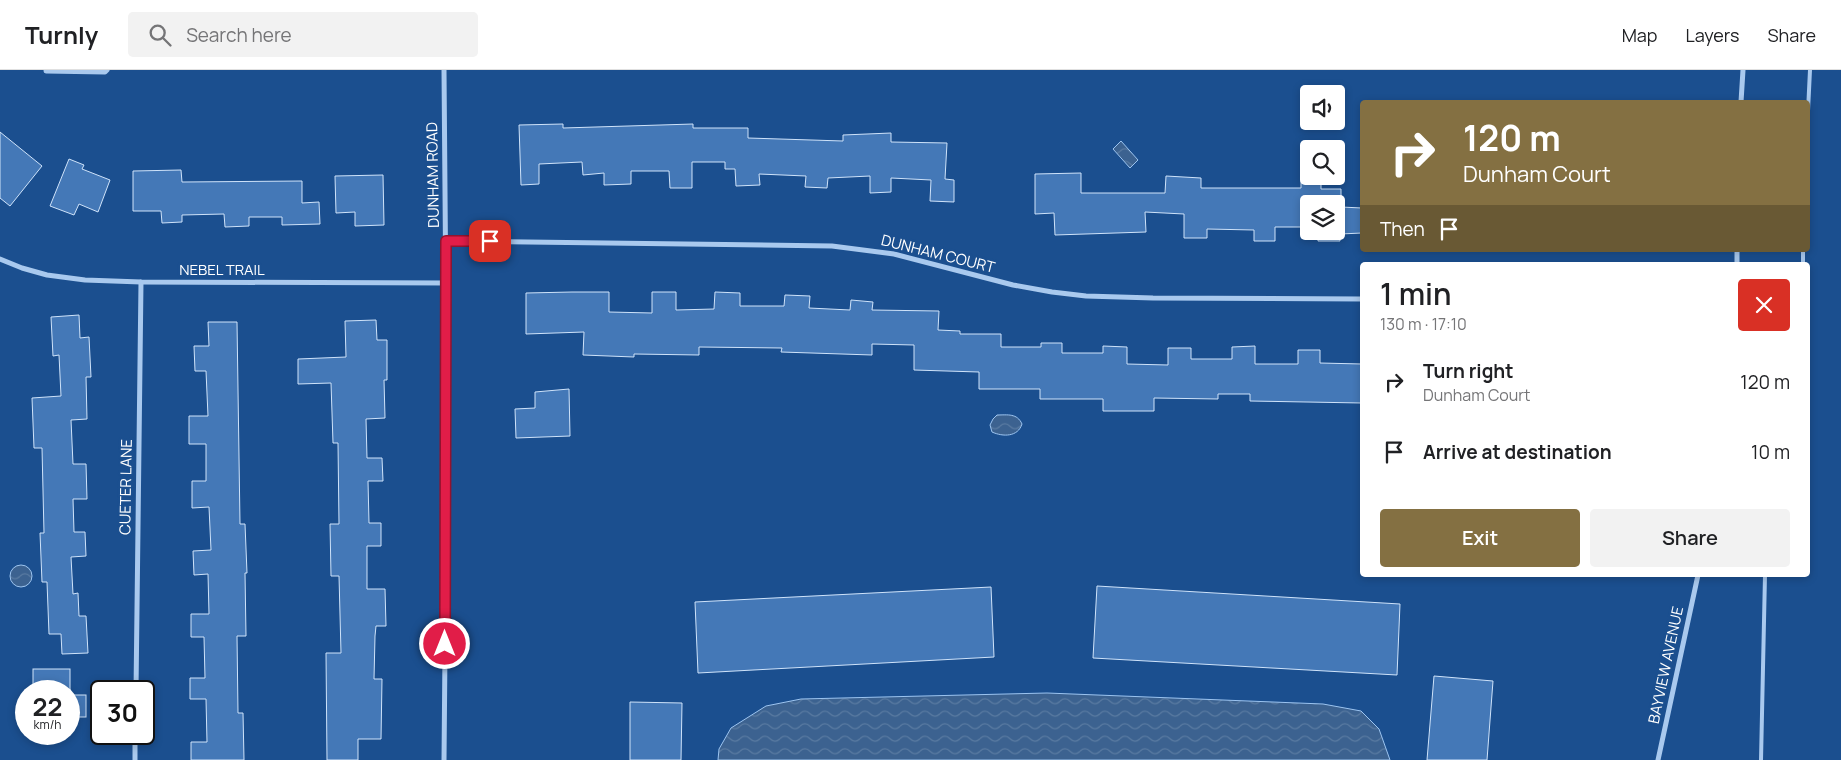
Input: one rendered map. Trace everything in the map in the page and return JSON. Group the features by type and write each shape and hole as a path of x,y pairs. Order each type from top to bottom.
{"street":[{"path":"46,71 104,72 107,70"},
{"name":"DUNHAM ROAD","path":"444,70 446,241 444,760"},
{"path":"1741,100 1743,70"},
{"name":"DUNHAM COURT","path":"446,241 832,246 902,256 1013,285 1086,296 1360,299"},
{"name":"NEBEL TRAIL","path":"0,259 22,268 66,278 141,282 446,283"},
{"name":"CUETER LANE","path":"136,680 141,282"},
{"name":"BAYVIEW AVENUE","path":"1658,760 1698,577"},
{"path":"135,745 135,760"}],"lane":[{"path":"1809,100 1810,70"},
{"path":"1762,760 1765,577"}],"water":[{"path":"1121,141 1138,160 1130,168 1113,149"},
{"path":"997,415 1015,416 1022,424 1014,434 1001,435 992,432 990,425"},
{"path":"21,565 29,568 32,576 29,584 21,587 13,584 10,576 13,568"},
{"path":"1047,693 1323,704 1361,711 1379,729 1390,760 718,760 719,749 731,728 766,706 801,699"}],"building":[{"path":"563,124 563,128 693,124 693,128 748,128 748,138 843,141 843,135 891,133 891,142 947,143 945,179 954,180 954,202 930,201 931,180 891,178 891,192 870,193 870,176 828,178 827,188 805,187 806,176 759,174 760,185 736,186 735,169 725,169 725,162 692,162 692,188 670,188 669,171 631,171 631,184 604,185 604,173 583,175 582,162 539,164 539,184 521,185 519,125"},
{"path":"0,132 42,166 10,206 0,198"},
{"path":"69,159 84,165 82,169 110,180 98,212 79,204 74,215 50,206"},
{"path":"181,170 182,182 302,181 302,203 319,202 320,224 282,225 282,217 249,217 249,226 225,227 224,214 182,215 182,222 162,223 161,211 133,211 133,171"},
{"path":"1081,173 1081,193 1165,193 1166,176 1201,178 1201,188 1301,188 1301,185 1321,185 1321,189 1341,189 1341,195 1300,195 1300,227 1275,227 1275,241 1254,241 1254,230 1207,229 1207,238 1184,238 1184,214 1145,212 1146,232 1055,235 1054,213 1035,214 1035,174"},
{"path":"383,175 384,225 355,226 355,212 336,213 335,176"},
{"path":"1345,207 1360,208 1360,233 1345,234"},
{"path":"1318,240 1340,240 1340,241"},
{"path":"609,292 609,312 652,313 652,292 676,292 676,310 714,309 715,292 740,293 740,306 784,306 785,295 810,296 809,308 850,310 851,300 873,302 872,310 939,311 938,330 960,331 960,334 1001,334 1001,347 1041,347 1041,343 1062,343 1062,353 1103,353 1103,346 1127,347 1127,364 1168,365 1168,348 1191,348 1191,359 1232,359 1232,347 1255,346 1255,364 1298,364 1298,350 1320,350 1320,363 1360,364 1360,403 1250,401 1250,394 1218,394 1218,399 1154,398 1154,411 1103,411 1103,399 1040,399 1040,389 979,389 979,372 914,370 914,345 872,344 872,355 781,352 782,348 699,347 699,355 634,354 634,357 583,355 584,332 526,334 526,293"},
{"path":"79,315 80,338 89,337 91,377 86,377 87,419 71,420 73,464 86,464 87,499 73,499 74,532 85,532 86,556 71,557 73,594 78,593 79,616 86,616 88,653 62,654 61,634 49,634 47,582 42,582 40,533 44,533 42,448 34,448 32,398 61,396 59,355 53,356 51,317"},
{"path":"376,320 377,340 387,340 387,380 384,380 385,418 366,419 367,458 382,458 383,481 368,481 369,523 381,523 381,546 367,546 367,589 385,589 386,626 376,626 375,636 374,679 382,679 381,739 358,739 358,760 327,760 326,653 341,653 339,576 331,576 330,524 339,524 338,443 333,443 331,383 298,384 298,359 346,357 345,321"},
{"path":"208,322 237,322 240,524 245,524 247,573 245,573 246,636 237,636 238,713 243,713 244,760 191,760 191,742 207,742 206,699 190,699 190,678 205,678 204,637 191,637 191,614 209,614 208,574 194,575 193,551 211,550 209,507 192,508 192,481 206,481 206,444 189,444 189,416 208,416 206,371 195,371 194,346 209,346"},
{"path":"569,389 570,436 516,438 515,409 535,408 535,392"},
{"path":"1097,586 1400,604 1397,675 1093,658"},
{"path":"991,587 994,657 698,673 695,602"},
{"path":"33,669 70,669 70,680 33,680"},
{"path":"1434,676 1493,681 1487,760 1427,760"},
{"path":"80,695 86,695 86,717 80,717"},
{"path":"630,702 682,703 681,760 630,760"}],"route":[{"path":"445,644 446,241 490,241"}]}
